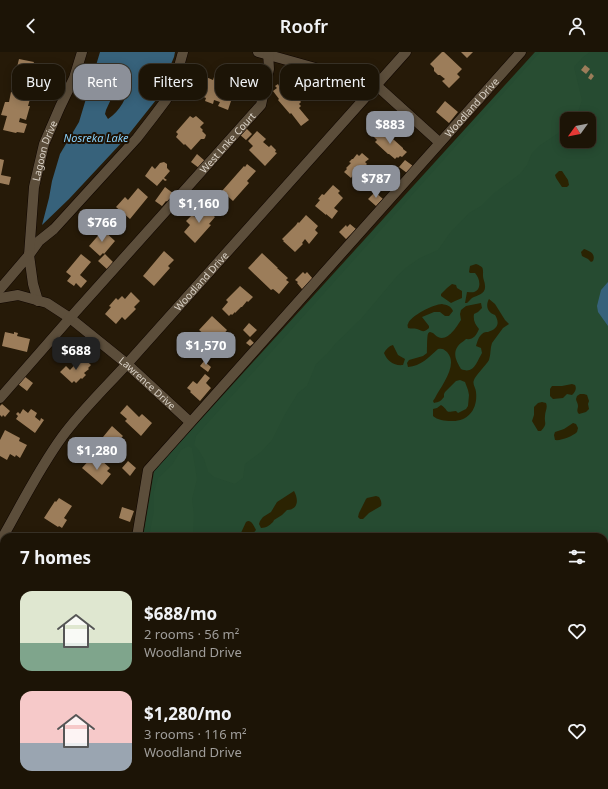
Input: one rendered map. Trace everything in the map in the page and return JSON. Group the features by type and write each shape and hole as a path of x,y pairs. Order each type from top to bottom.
{"street":[{"name":"Lagoon Drive","path":"38,300 33,284 29,255 34,187 44,144 74,78 82,52"},
{"path":"0,289 39,241 54,229 154,116 166,100 176,77 183,52"},
{"path":"258,52 268,53 305,64"},
{"name":"Woodland Drive","path":"379,82 406,52"},
{"name":"Woodland Drive","path":"138,533 148,470 521,52"},
{"name":"West Lnke Court","path":"0,398 261,105 269,70 268,53"},
{"path":"379,88 440,142"},
{"name":"Woodland Drive","path":"6,533 37,475 62,437 83,411 127,364 363,100"},
{"name":"Lawrence Drive","path":"0,298 18,295 38,300 47,303 70,318 127,364 190,422"}],"green space":[{"path":"535,52 608,52 608,533 144,533 154,471"},
{"path":"540,52 590,52 574,67 582,100 578,112 560,112 560,131 539,146 532,153 527,165 520,174 493,194 481,206 469,213 450,233 438,250 420,258 398,275 361,319 316,364 307,386 298,393 272,440 261,452 245,464 243,478 235,484 214,477 208,472 204,459 194,445 196,436"},
{"path":"188,446 192,448 197,479 192,499 194,515 193,533 150,533 154,510 154,491 158,478 172,465 181,450"}],"sand":[{"path":"559,171 562,171 568,180 569,185 567,187 562,187 556,178 555,175"},
{"path":"584,249 594,256 593,261 591,262 582,256 581,252"},
{"path":"476,264 482,268 485,289 483,293 465,303 467,292 475,292 479,287 479,279 475,273 469,272 470,266"},
{"path":"452,284 456,285 457,288 462,291 462,298 451,303 441,296 441,294"},
{"path":"489,299 495,304 509,324 503,328 492,343 489,360 474,380 473,383 476,390 476,398 471,413 467,417 457,421 441,420 433,416 433,409 441,405 448,412 456,411 458,413 466,409 468,406 469,395 465,382 460,380 456,381 445,392 444,397 439,402 434,403 433,401 445,382 450,369 450,357 447,352 443,349 438,349 417,365 408,367 407,363 409,360 423,356 427,353 427,337 429,332 442,338 449,335 461,320 461,310 466,306 481,303 482,308 474,314 476,325 479,329 478,331 475,336 466,339 460,344 455,352 461,369 472,369 482,353 481,348 476,346 479,338 483,333 494,329 498,323 495,315 488,309 487,304"},
{"path":"442,304 449,306 452,309 453,311 449,316 445,316 440,312 434,312 422,317 429,326 429,328 425,331 408,328 410,321 418,314 434,306"},
{"path":"393,345 398,355 405,359 403,365 394,364 385,356 384,353 386,350"},
{"path":"575,385 576,388 572,395 567,394 563,398 553,399 550,396 550,389 552,386"},
{"path":"580,394 587,395 589,409 586,412 579,414 577,411 578,405 576,399"},
{"path":"538,403 546,403 547,405 545,425 541,431 538,431 532,421 534,407"},
{"path":"573,423 576,424 578,428 577,432 567,438 555,440 555,432 564,429"},
{"path":"294,491 297,498 295,506 291,510 287,510 269,525 261,528 259,524 263,517 271,512 277,502"},
{"path":"376,496 380,499 381,506 369,513 363,519 360,519 358,517 359,513 366,499"},
{"path":"249,521 254,525 256,530 253,533 241,533 246,522"}],"water":[{"name":"Nosreka Lake","path":"100,52 175,52 171,64 139,64 139,100 156,100 125,139 69,199 42,225 60,154 79,122 86,100 111,100 105,114 108,119 120,108 124,100 131,100 131,64 96,64"},
{"path":"608,282 608,326 598,312 597,306 601,290"}],"building":[{"path":"442,52 444,52 462,69 457,74 460,77 449,88 442,81 445,79 434,71 434,68 430,64"},
{"path":"461,52 473,52 467,58"},
{"path":"19,59 34,62 33,64 18,64"},
{"path":"585,65 590,69 586,74 581,70"},
{"path":"591,73 594,76 591,80 588,78"},
{"path":"215,74 215,100 231,101 228,110 218,106 220,102 214,100 213,104 205,101 207,100 207,77 213,80"},
{"path":"278,84 280,88 280,100 299,100 301,102 299,104 301,106 299,108 309,120 301,126 278,100 279,99 273,91 277,88 275,86"},
{"path":"11,92 12,100 30,100 28,106 30,106 26,120 20,118 19,122 27,124 24,133 3,130 7,116 1,115 5,102 9,102"},
{"path":"445,101 458,112 449,123 436,112"},
{"path":"190,116 193,118 196,116 204,123 200,127 206,135 204,139 201,139 191,150 176,137 178,134 176,132"},
{"path":"245,127 252,134 246,140 239,134"},
{"path":"380,130 389,136 391,134 394,138 393,139 407,152 402,157 400,156 395,159 375,142 377,140 374,137"},
{"path":"257,131 266,139 263,142 269,147 271,145 277,153 265,166 249,150 253,146 248,141"},
{"path":"362,153 369,159 365,162 367,164 363,168 368,172 360,181 353,175 351,178 344,172 351,163 349,162 357,154 359,156"},
{"path":"197,154 205,161 199,168 191,162"},
{"path":"0,159 4,160 1,175 11,177 9,185 0,183"},
{"path":"405,160 413,166 407,173 399,167"},
{"path":"164,162 167,164 167,168 170,171 164,178 167,180 165,181 163,179 157,186 145,176 152,166 155,169 160,163"},
{"path":"247,164 256,171 247,181 249,183 233,201 222,191"},
{"path":"333,185 340,191 338,193 343,198 334,208 338,211 332,219 315,206 320,200 318,199 322,194 324,195"},
{"path":"165,187 174,194 168,202 166,201 162,206 155,201"},
{"path":"138,188 148,197 130,219 116,207 125,197 128,200"},
{"path":"375,192 383,199 376,206 368,199"},
{"path":"208,204 211,208 208,211 215,217 209,224 211,225 195,243 184,232 190,225 186,221 192,215 196,218"},
{"path":"306,215 318,226 315,230 318,233 309,244 305,239 302,243 303,244 295,252 282,239"},
{"path":"350,224 356,229 346,239 339,232 346,225 347,227"},
{"path":"103,230 115,241 104,254 103,253 100,256 89,246"},
{"path":"164,251 174,260 168,266 170,268 154,286 143,276"},
{"path":"262,253 288,278 286,280 289,282 279,294 273,289 271,290 248,268"},
{"path":"81,254 91,262 80,275 87,281 81,288 76,283 74,286 67,281 71,276 66,272"},
{"path":"105,254 114,263 108,270 98,261"},
{"path":"303,272 305,274 307,272 313,279 302,289 295,280"},
{"path":"240,286 253,297 235,313 229,316 222,309 228,302 226,300"},
{"path":"131,292 140,301 134,307 136,309 125,320 122,317 116,324 105,314 111,307 109,306 116,298 118,300 122,296 125,299"},
{"path":"212,316 227,330 223,335 227,339 220,347 214,342 206,350 198,342 205,335 199,330"},
{"path":"249,323 257,330 250,337 243,330"},
{"path":"5,332 14,334 14,332 18,333 17,336 30,339 27,352 2,346"},
{"path":"250,339 254,343 250,346 246,343"},
{"path":"82,357 91,365 84,373 86,375 82,379 81,378 76,383 74,381 72,383 60,372 66,366 70,370"},
{"path":"204,361 211,367 208,372 200,366"},
{"path":"205,374 210,378 206,383 211,388 200,401 187,388 193,381 197,384"},
{"path":"24,376 33,383 27,391 18,384"},
{"path":"2,404 10,411 5,417 0,415 0,406"},
{"path":"127,405 139,417 142,414 152,423 141,436 125,421 127,419 120,413"},
{"path":"23,409 28,413 31,409 37,413 35,417 40,421 41,418 44,420 35,433 16,419 18,416 16,414 18,412 20,414"},
{"path":"112,426 123,436 120,439 125,443 117,453 115,452 113,454 100,442"},
{"path":"5,430 20,438 19,441 27,445 20,458 16,455 15,457 10,454 7,460 0,456 0,440"},
{"path":"91,458 99,464 102,461 110,468 107,471 111,474 102,485 82,468"},
{"path":"128,461 136,468 130,476 122,468"},
{"path":"59,498 72,506 64,518 67,520 62,528 44,518 55,501 56,502"},
{"path":"122,507 134,511 130,522 119,518"}]}
